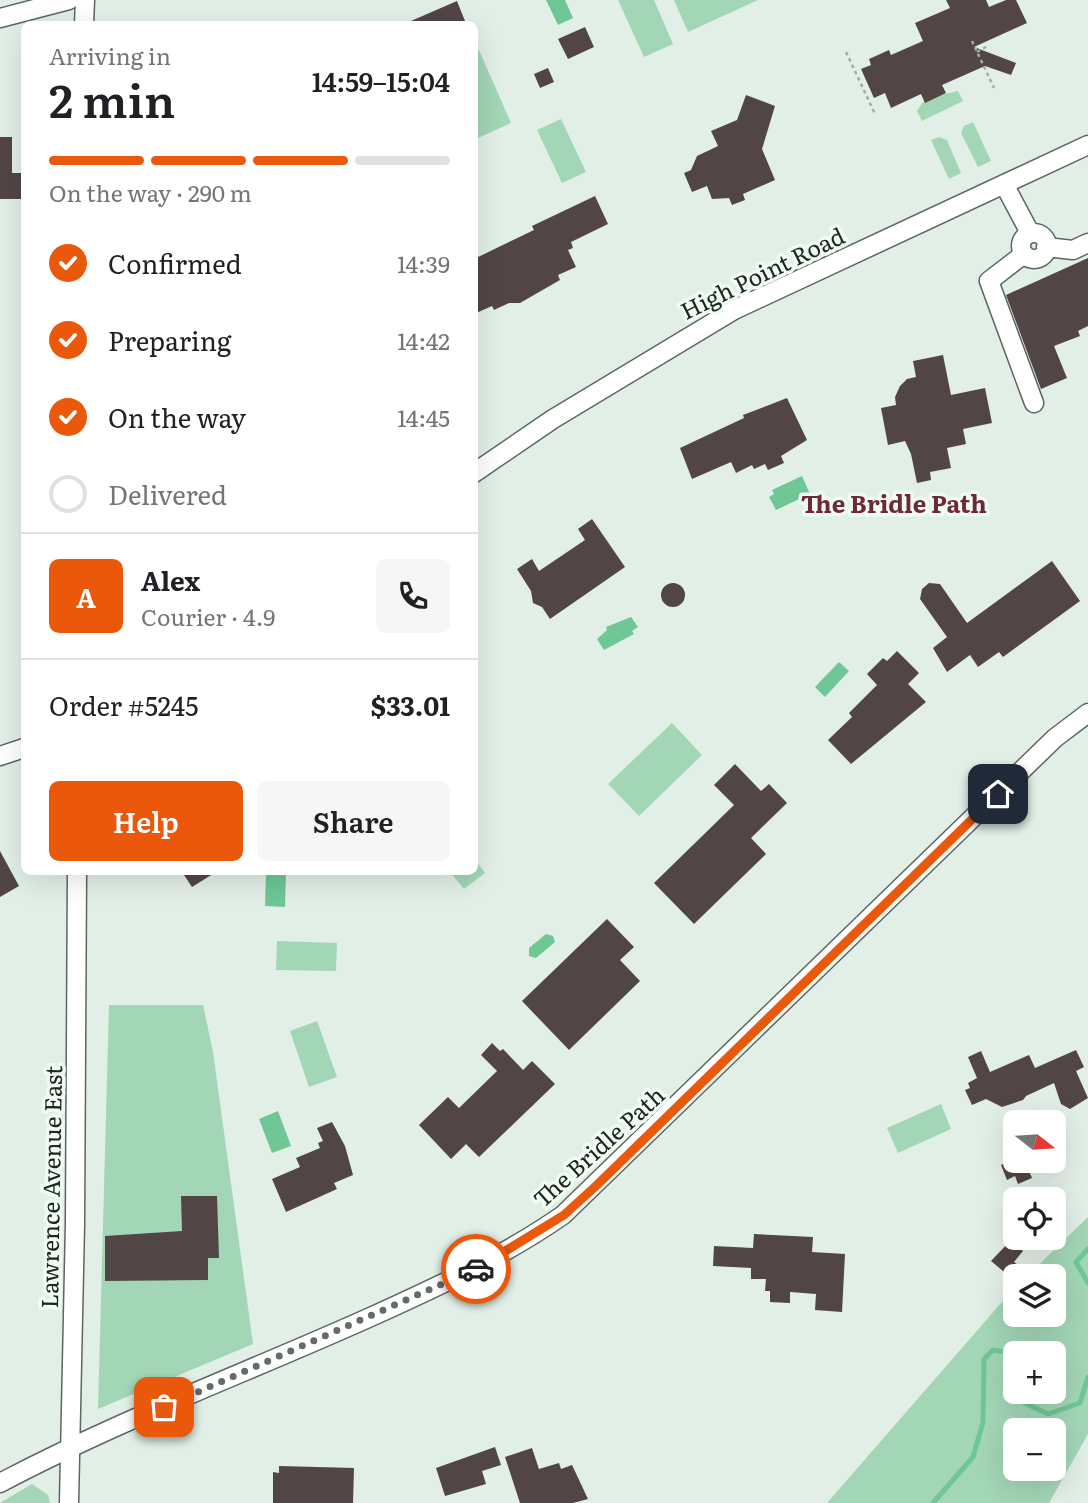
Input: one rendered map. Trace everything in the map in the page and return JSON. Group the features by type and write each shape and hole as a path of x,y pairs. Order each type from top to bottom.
{"street":[{"path":"0,18 69,0"},
{"path":"84,21 85,0"},
{"name":"High Point Road","path":"478,469 687,336 782,286 1088,145"},
{"path":"1004,184 1030,233 1042,236 1046,247 1043,255 1035,258 1024,254"},
{"path":"1024,254 1021,242 1030,233"},
{"path":"1046,247 1073,250 1088,243"},
{"path":"1024,254 989,281 1034,403"},
{"name":"The Bridle Path","path":"0,1483 71,1447 281,1357 476,1269 564,1215 1055,738 1088,713"},
{"path":"0,756 21,749"},
{"name":"Lawrence Avenue East","path":"68,1503 71,1447 77,875"}],"path":[{"path":"972,41 994,88"},
{"path":"977,52 989,46"},
{"path":"846,52 875,114"}],"shaded area":[{"path":"546,0 565,0 573,18 558,25"},
{"path":"618,0 654,0 673,44 644,57"},
{"path":"674,0 758,0 688,32"},
{"path":"478,50 511,123 478,138"},
{"path":"958,91 963,101 922,121 917,111 923,102 935,96"},
{"path":"561,119 586,172 562,183 537,130"},
{"path":"973,122 991,161 978,167 961,133 964,126"},
{"path":"939,137 947,140 961,173 949,179 931,140"},
{"path":"802,476 810,494 776,510 769,497 774,494 772,490"},
{"path":"631,617 638,627 632,631 634,634 604,650 597,639 607,630 606,627"},
{"path":"839,662 849,671 825,697 815,687"},
{"path":"672,723 702,755 639,816 608,784"},
{"path":"478,863 485,873 464,889 452,875 478,875"},
{"path":"266,875 286,875 285,907 265,906"},
{"path":"546,934 553,936 555,942 536,958 529,956 529,948"},
{"path":"277,941 337,943 336,971 276,970"},
{"path":"109,1005 203,1005 213,1052 253,1344 98,1409"},
{"path":"317,1021 337,1077 309,1087 290,1031"},
{"path":"941,1104 951,1129 898,1153 887,1128"},
{"path":"278,1111 291,1146 272,1153 259,1119"},
{"path":"1088,1217 1088,1434 1066,1473 1066,1418 1003,1418 1003,1481 1061,1481 1049,1503 827,1503 1003,1301 1003,1327 1066,1327 1066,1264 1039,1264 1054,1250 1066,1250 1066,1238"},
{"path":"32,1484 48,1495 50,1503 0,1503"}],"building":[{"path":"946,0 986,0 989,7 1006,0 1016,0 1027,23 974,47 1016,63 1011,75 985,66 942,85 946,93 925,103 921,94 891,108 885,93 874,98 861,69 871,65 869,59 889,50 891,55 923,41 915,23 950,8"},
{"path":"457,1 465,21 411,21"},
{"path":"585,27 594,47 568,59 558,39"},
{"path":"548,68 554,82 540,88 534,74"},
{"path":"746,95 775,106 762,149 775,180 743,194 745,200 732,205 729,198 712,199 707,186 692,192 684,173 691,170 697,156 718,146 711,131 737,120"},
{"path":"0,137 12,137 12,173 21,173 21,199 0,199"},
{"path":"595,196 608,224 571,242 573,248 568,250 576,267 558,275 560,280 520,303 509,303 494,310 492,306 478,312 478,257 534,230 532,226"},
{"path":"1088,258 1088,326 1078,331 1080,336 1054,346 1067,378 1041,389 1006,295"},
{"path":"943,355 951,395 985,388 992,423 963,429 966,444 947,448 951,468 930,472 931,480 917,483 911,454 905,441 888,445 881,408 896,405 895,397 900,386 907,379 916,377 913,361"},
{"path":"787,398 807,440 781,456 784,463 768,470 765,464 754,469 752,465 736,473 731,462 692,479 680,448 744,418 743,415"},
{"path":"592,519 625,567 550,619 542,607 533,603 531,591 517,569 532,559 539,571 585,540 578,529"},
{"path":"1052,561 1080,601 1003,657 999,652 978,667 970,655 947,672 933,648 947,637 920,599 922,589 929,583 940,584 967,623"},
{"path":"673,583 681,587 685,595 681,603 673,607 665,603 661,595 665,587"},
{"path":"897,651 919,673 908,684 926,702 851,764 828,740 852,717 849,713 877,685 867,674 883,658 887,661"},
{"path":"735,764 761,791 769,784 787,803 751,838 766,854 694,924 654,883 734,805 714,785"},
{"path":"0,851 19,886 0,897"},
{"path":"184,875 211,875 192,887"},
{"path":"607,919 634,947 620,960 640,981 569,1050 522,1001"},
{"path":"492,1043 500,1051 503,1049 523,1070 532,1061 555,1084 479,1157 466,1144 451,1159 419,1125 448,1097 459,1108 497,1071 481,1055"},
{"path":"1076,1050 1084,1067 1076,1071 1088,1098 1070,1109 1061,1104 1054,1083 1023,1100 1002,1107 986,1099 972,1105 965,1090 970,1088 968,1083 977,1078 968,1057 981,1051 990,1072 1029,1055 1035,1068"},
{"path":"332,1122 345,1146 353,1175 334,1183 337,1189 286,1212 272,1179 300,1167 296,1158 320,1148 318,1143 323,1141 317,1128"},
{"path":"1004,1173 1030,1173 1032,1178 1018,1184 1015,1176 1007,1180"},
{"path":"181,1196 217,1196 219,1258 208,1258 208,1280 105,1281 105,1236 182,1231"},
{"path":"754,1234 813,1237 812,1252 845,1254 842,1312 815,1310 816,1294 790,1292 790,1303 770,1302 770,1291 765,1291 766,1279 751,1279 751,1268 713,1266 714,1246 753,1248"},
{"path":"1003,1248 1023,1251 1014,1262 1017,1264 1003,1264 1003,1271 991,1261"},
{"path":"495,1447 501,1465 482,1471 486,1484 445,1496 436,1468"},
{"path":"532,1448 539,1469 559,1463 561,1469 572,1465 588,1499 573,1503 520,1503 505,1457"},
{"path":"279,1466 354,1468 353,1503 273,1503 273,1472 279,1473"}],"waterway":[{"path":"1088,1249 1076,1262 1088,1283"},
{"path":"933,1503 973,1457 983,1422 984,1359 993,1350 1003,1352"},
{"path":"1027,1404 1048,1414 1080,1403 1088,1377"}],"way so far":[{"path":"164,1407 476,1269"}],"district":[{"name":"The Bridle Path","path":"894,502"}],"route":[{"path":"476,1269 564,1215 597,1185 998,794"}]}
